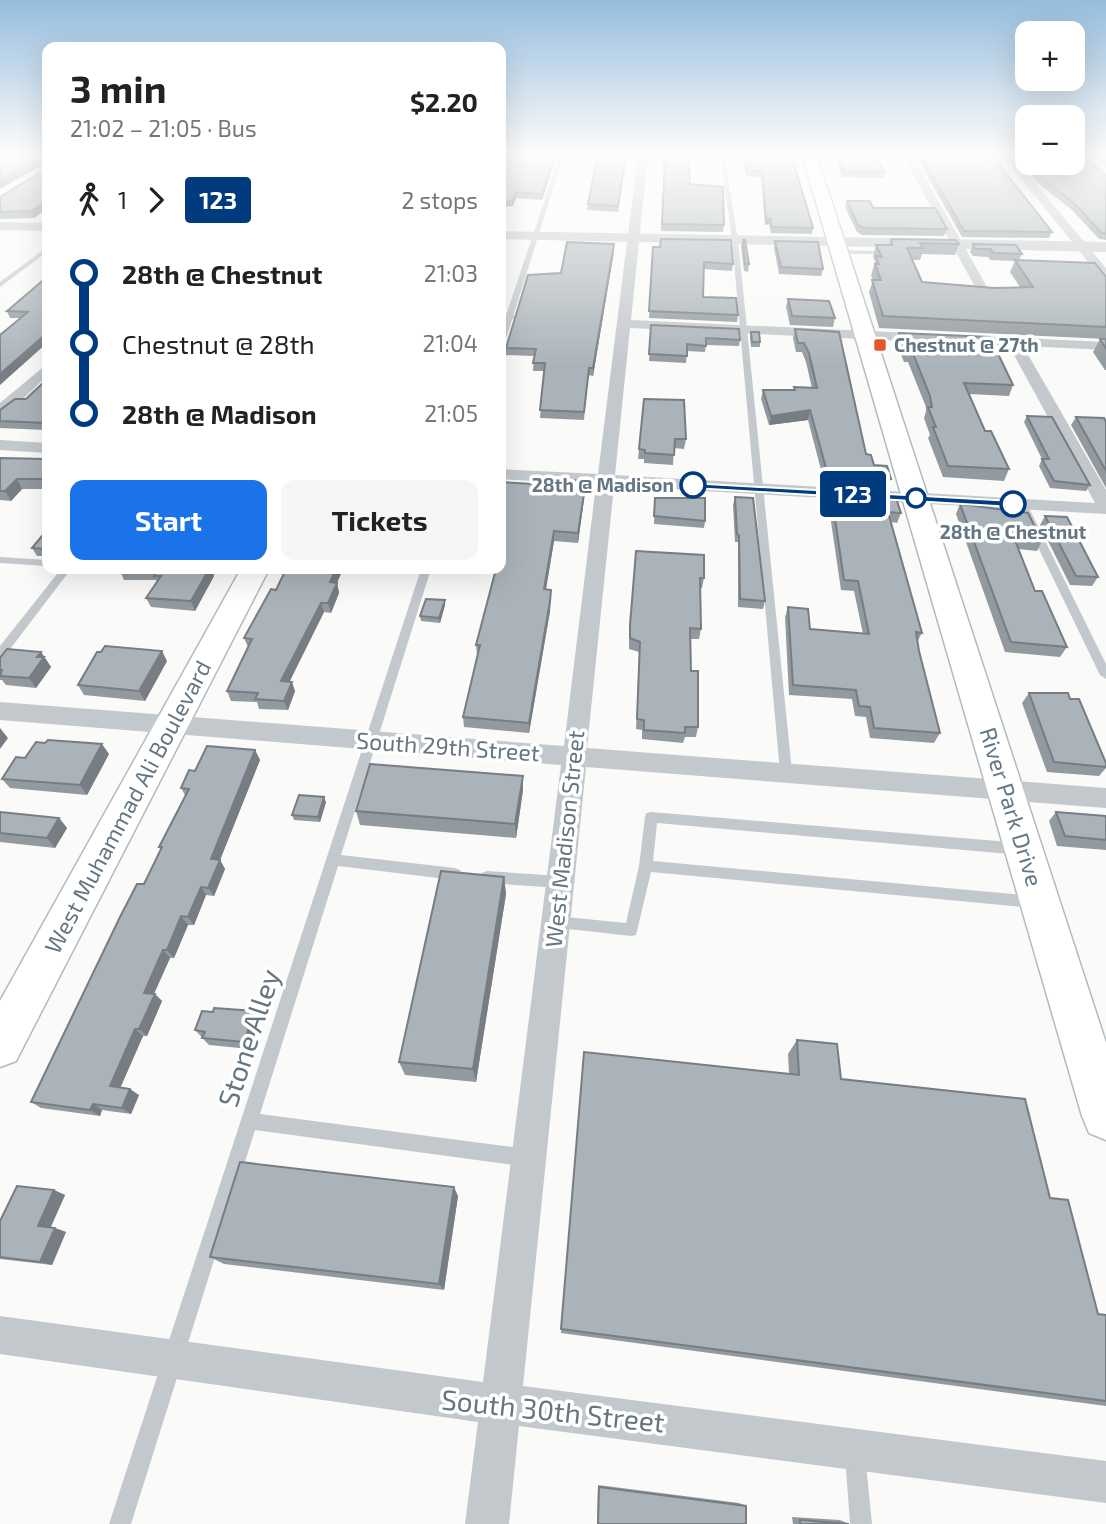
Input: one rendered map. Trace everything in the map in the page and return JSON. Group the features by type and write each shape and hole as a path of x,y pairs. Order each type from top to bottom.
{"main road":[{"name":"River Park Drive","path":"831,225 1106,1116"},
{"name":"West Muhammad Ali Boulevard","path":"0,1045 253,574"}],"street":[{"name":"West Madison Street","path":"486,1524 635,225"},
{"path":"946,225 985,294"},
{"path":"1065,225 1106,276"},
{"path":"0,226 42,226"},
{"path":"506,235 735,240 838,247 878,242 1106,247"},
{"path":"624,324 1106,346"},
{"path":"1013,341 1106,508"},
{"path":"0,412 42,373"},
{"path":"0,445 42,448"},
{"path":"506,474 1106,508"},
{"name":"South 29th Street","path":"0,711 1106,798"},
{"name":"South 30th Street","path":"0,1335 500,1405 556,1409 1106,1482"}],"lane":[{"path":"506,315 539,225"},
{"path":"733,225 761,490 786,772"},
{"path":"0,285 42,253"},
{"path":"1022,504 1106,675"},
{"path":"0,560 42,563"},
{"path":"0,654 62,574"},
{"name":"Stone Alley","path":"120,1524 424,574"},
{"path":"556,922 631,930 646,866 651,817 1024,850"},
{"path":"334,860 416,871 560,882"},
{"path":"646,866 1041,903"},
{"path":"249,1121 529,1158"},
{"path":"854,1449 861,1524"}],"building":[{"path":"812,225 813,228 772,227"},
{"path":"858,225 945,225 947,229 864,228"},
{"path":"961,225 1047,225 1052,232 964,231"},
{"path":"1095,225 1106,225 1106,234 1102,233"},
{"path":"661,239 731,240 733,264 704,262 703,297 736,298 738,315 649,311 653,247 660,247"},
{"path":"891,239 956,240 959,244 920,243 923,248 907,248 922,282 994,288 1033,287 1015,260 1095,263 1106,277 1106,327 883,316 872,280 881,280 875,264 879,264 876,256 882,257 876,245 892,245"},
{"path":"745,240 749,264 745,264"},
{"path":"775,241 818,242 823,269 781,267"},
{"path":"567,242 614,244 593,368 589,368 584,412 540,410 545,363 533,363 536,349 506,348 528,275 561,273"},
{"path":"973,244 1016,245 1022,254 993,253 991,249 975,249"},
{"path":"42,281 42,337 0,374 0,335 28,312 7,311"},
{"path":"788,299 829,301 835,318 792,316"},
{"path":"651,325 739,329 740,340 706,338 706,346 687,344 687,356 649,354"},
{"path":"795,329 839,332 866,454 871,455 874,465 887,466 891,479 828,475 810,410 771,416 763,390 817,388 809,353 804,343 798,343"},
{"path":"751,332 759,332 760,342 752,342"},
{"path":"899,333 990,337 1013,385 964,383 985,431 991,431 1009,469 948,466 933,427 936,427 928,407 932,407 930,396 912,351 907,351"},
{"path":"42,384 42,423 0,421 0,410 15,399 26,399"},
{"path":"644,399 684,400 686,439 675,439 674,455 645,453 645,450 639,449"},
{"path":"1027,416 1052,417 1090,485 1054,481 1042,459 1049,459"},
{"path":"1076,417 1104,418 1106,471"},
{"path":"0,458 42,459 42,479 17,479 5,491 0,491"},
{"path":"567,480 586,481 578,533 554,531 544,589 551,590 550,601 529,723 463,717 480,645 476,645 495,574 506,574 506,482 566,486"},
{"path":"831,491 895,495 901,513 888,512 922,633 916,632 919,651 940,733 874,728 870,707 859,706 856,690 793,685 788,607 808,609 810,629 869,634 858,581 844,580"},
{"path":"735,497 753,498 765,601 740,599 739,535"},
{"path":"655,498 705,498 705,521 654,516"},
{"path":"960,504 1028,513 1042,541 1014,538 1035,591 1042,591 1067,647 1011,642"},
{"path":"1045,516 1067,517 1098,577 1076,576"},
{"path":"42,536 42,549 32,548"},
{"path":"636,551 704,555 704,578 700,578 701,629 690,628 691,671 698,671 698,727 685,727 685,733 644,730 644,720 637,719 640,642 630,638"},
{"path":"206,574 191,601 146,598 161,576 154,576"},
{"path":"284,574 334,574 330,582 337,583 328,603 321,603 281,681 292,682 284,701 255,699 258,693 227,691 252,639 244,638 271,589 276,590"},
{"path":"426,599 445,600 439,618 420,616"},
{"path":"105,646 162,651 139,691 78,685 97,652 101,652"},
{"path":"7,649 41,652 37,657 44,657 29,678 0,676 0,658"},
{"path":"1029,693 1068,693 1070,699 1079,699 1106,767 1054,762"},
{"path":"48,740 102,744 80,785 2,779 16,757 25,758 36,742 45,743"},
{"path":"207,746 255,750 211,859 220,860 208,888 201,887 188,917 181,916 167,950 163,950 144,993 155,994 139,1029 135,1029 110,1086 130,1089 122,1108 93,1104 90,1110 31,1102 120,917 137,884 144,884 162,847 159,847 189,789 181,788 189,770 195,771"},
{"path":"370,764 523,776 515,824 356,811"},
{"path":"299,795 324,797 318,817 292,815"},
{"path":"0,812 59,818 47,838 0,833"},
{"path":"1056,812 1106,816 1106,840 1065,836"},
{"path":"441,871 504,877 473,1069 399,1062"},
{"path":"214,1008 255,1011 244,1042 202,1038 205,1032 195,1030 202,1011 213,1012"},
{"path":"797,1040 837,1044 841,1079 1025,1099 1050,1198 1068,1200 1098,1314 1106,1315 1106,1401 561,1329 584,1052 799,1075"},
{"path":"240,1162 454,1187 439,1284 210,1257"},
{"path":"17,1186 54,1190 38,1226 55,1228 40,1262 0,1257 0,1221"},
{"path":"599,1487 746,1506 746,1524 598,1524"},
{"path":"800,1520 849,1524 800,1524"}],"bus line":[{"name":"123","path":"693,485 1013,504"}],"place":[{"name":"Chestnut @ 27th","path":"880,345"},
{"name":"28th @ Madison","path":"693,485"},
{"name":"28th @ Chestnut","path":"1013,504"}]}
